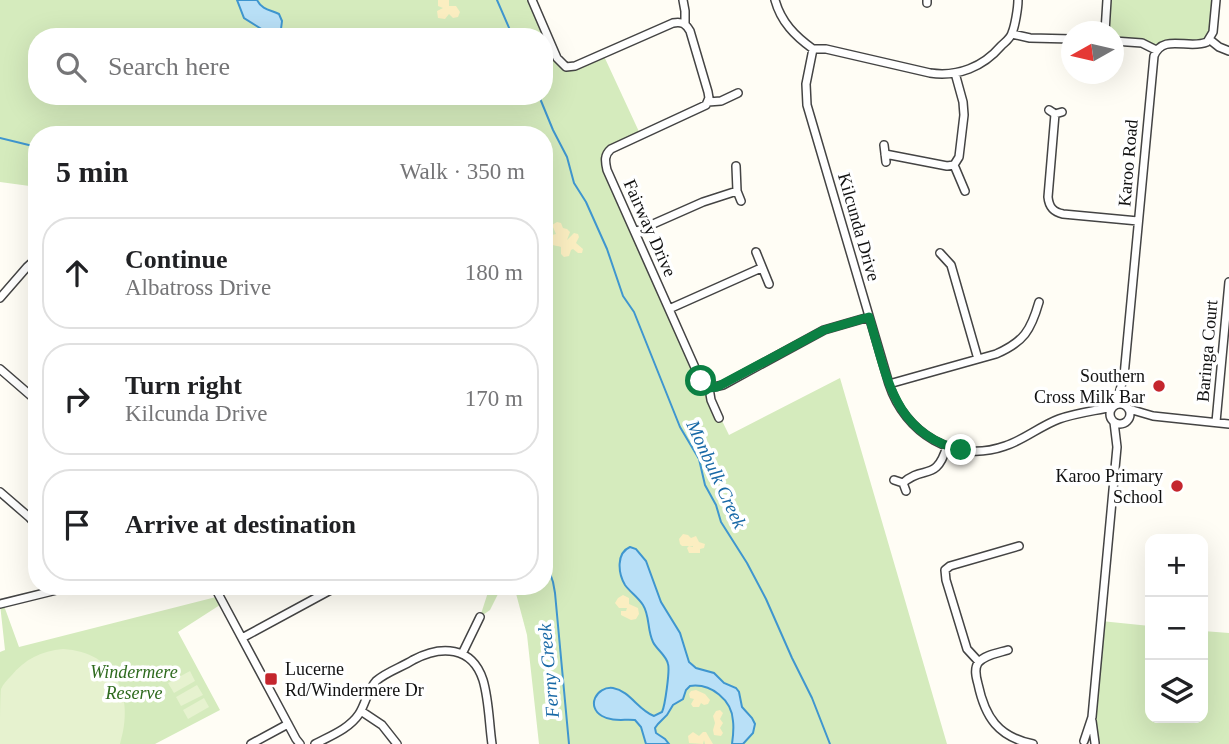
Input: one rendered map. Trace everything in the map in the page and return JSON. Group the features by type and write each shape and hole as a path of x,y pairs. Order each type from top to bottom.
{"street":[{"path":"532,0 544,28"},
{"path":"683,0 685,24 690,31 708,92 708,102"},
{"path":"775,0 788,28 813,49 826,49 930,73 955,73 975,67 994,54 1012,34 1018,0"},
{"path":"1106,21 1107,0"},
{"path":"1124,42 1142,43 1156,50 1170,43 1202,45 1214,29 1216,0"},
{"path":"553,49 557,58 566,67 575,66 673,23 685,24"},
{"path":"1012,34 1024,38 1061,39"},
{"path":"1209,39 1229,51"},
{"name":"Kilcunda Drive","path":"813,49 806,84 807,105 889,384 897,403 913,425 947,446 972,451 997,449 1014,443 1056,420 1114,406"},
{"name":"Karoo Road","path":"1128,407 1124,376 1156,50"},
{"path":"954,165 961,152 964,110 955,73"},
{"name":"Fairway Drive","path":"719,418 709,388 701,381 605,161 607,154 615,147 702,108 708,102 721,101 738,93"},
{"path":"1055,112 1048,197 1052,210 1063,214 1138,221"},
{"path":"884,145 885,158 954,165"},
{"path":"954,165 965,191"},
{"path":"736,166 737,191 741,201"},
{"path":"635,232 704,202 737,191"},
{"path":"756,252 769,284"},
{"path":"940,253 951,265 978,359"},
{"path":"0,298 28,266"},
{"path":"669,309 761,268"},
{"name":"Baringa Court","path":"1216,422 1229,282"},
{"path":"889,384 1002,351 1018,341 1030,328 1039,302"},
{"path":"709,388 723,385 824,330 869,317"},
{"path":"0,369 28,393"},
{"name":"Karoo Road","path":"1114,406 1124,376"},
{"path":"1096,743 1092,717 1117,447 1110,413 1114,406 1123,404 1153,416 1229,424"},
{"path":"1117,447 1130,415 1128,407"},
{"path":"1090,412 1102,414 1120,424 1153,416"},
{"path":"894,480 904,487 910,477 938,467 947,446"},
{"path":"0,492 28,516"},
{"path":"979,662 967,649 945,570 950,566 1019,546"},
{"path":"0,604 33,595"},
{"path":"219,595 300,744"},
{"path":"242,638 321,595"},
{"path":"461,653 480,617"},
{"path":"315,744 349,725 361,711 369,690 385,675 430,652 446,650 461,653 479,670 484,683 492,744"},
{"path":"1008,650 987,656 979,662 976,678 989,716 999,728 1010,736 1033,744"},
{"path":"361,711 386,728 397,744"},
{"path":"1080,743 1092,717"},
{"path":"251,744 288,724"},
{"path":"1080,743 1089,740 1096,743"}],"green space":[{"path":"0,0 532,0 544,28 28,28 28,105 553,105 553,49 557,58 566,67 603,54 641,136 611,149 605,159 729,435 840,378 947,744 539,744 527,635 516,595 553,595 553,126 28,126 28,186 0,182"},
{"path":"1107,0 1216,0 1208,41 1175,43 1156,50 1147,45 1124,42 1124,21 1106,21"},
{"path":"487,595 498,595 490,610 480,617"},
{"name":"Windermere Reserve","path":"220,596 223,603 178,632 220,710 155,744 0,744 0,652 5,650 0,604 3,603 19,647"},
{"path":"1101,621 1145,625 1145,723 1208,723 1208,631 1229,633 1229,744 1096,744 1092,717"},
{"path":"63,649 96,658 117,680 125,709 120,744 0,744 3,685 28,661 41,654"},
{"path":"190,671 195,681 174,693 168,683"},
{"path":"197,685 203,695 181,706 176,697"},
{"path":"204,698 209,707 188,719 183,710"}],"sand":[{"path":"438,0 449,0 449,6 456,6 460,12 458,17 453,18 449,14 445,19 438,18 437,11 443,8 438,6"},
{"path":"561,223 563,228 570,232 567,240 574,233 578,234 576,243 583,249 582,253 573,249 569,256 564,257 561,247 553,245 553,235 556,234 553,224"},
{"path":"683,534 691,538 696,536 699,542 705,544 700,553 689,553 689,546 680,544 679,539"},
{"path":"623,595 629,598 629,604 638,608 636,619 631,620 621,615 621,611 626,611 627,608 619,608 615,603"},
{"path":"696,690 705,694 710,700 708,704 701,703 699,707 693,707 691,704 694,699 690,698 689,694"},
{"path":"720,710 723,713 720,719 723,723 720,728 723,733 721,736 714,735 713,730 713,716"},
{"path":"693,732 699,736 706,732 713,744 705,744 704,740 703,744 689,743 688,736"}],"water":[{"path":"237,0 257,0 264,8 279,14 281,28 260,28 244,18"},
{"path":"630,547 636,549 646,561 661,602 680,633 689,662 696,668 714,673 739,692 742,707 755,724 753,733 743,744 732,744 733,724 729,706 719,694 705,687 690,686 683,699 673,705 655,728 656,733 669,744 646,744 641,727 635,720 610,719 597,712 595,698 607,688 619,690 654,716 662,712 664,703 667,661 653,642 643,605 625,585 621,575 620,558"}],"waterway":[{"name":"Monbulk Creek","path":"497,0 509,28"},
{"name":"Monbulk Creek","path":"543,105 551,126"},
{"name":"Monbulk Creek","path":"553,130 567,157 574,183 586,202 607,249 623,296 634,312 680,427 699,459 705,485 716,505 721,522 766,599 812,698 830,744"},
{"name":"Ferny Creek","path":"0,138 28,145"},
{"name":"Ferny Creek","path":"553,582 569,744"}],"place":[{"name":"Southern Cross Milk Bar","path":"1159,386"},
{"name":"Karoo Primary School","path":"1177,486"},
{"name":"Lucerne Rd/Windermere Dr","path":"271,679"}],"route":[{"path":"701,381 709,388 723,385 824,330 869,317 900,409 913,425 928,436 961,450"}]}
